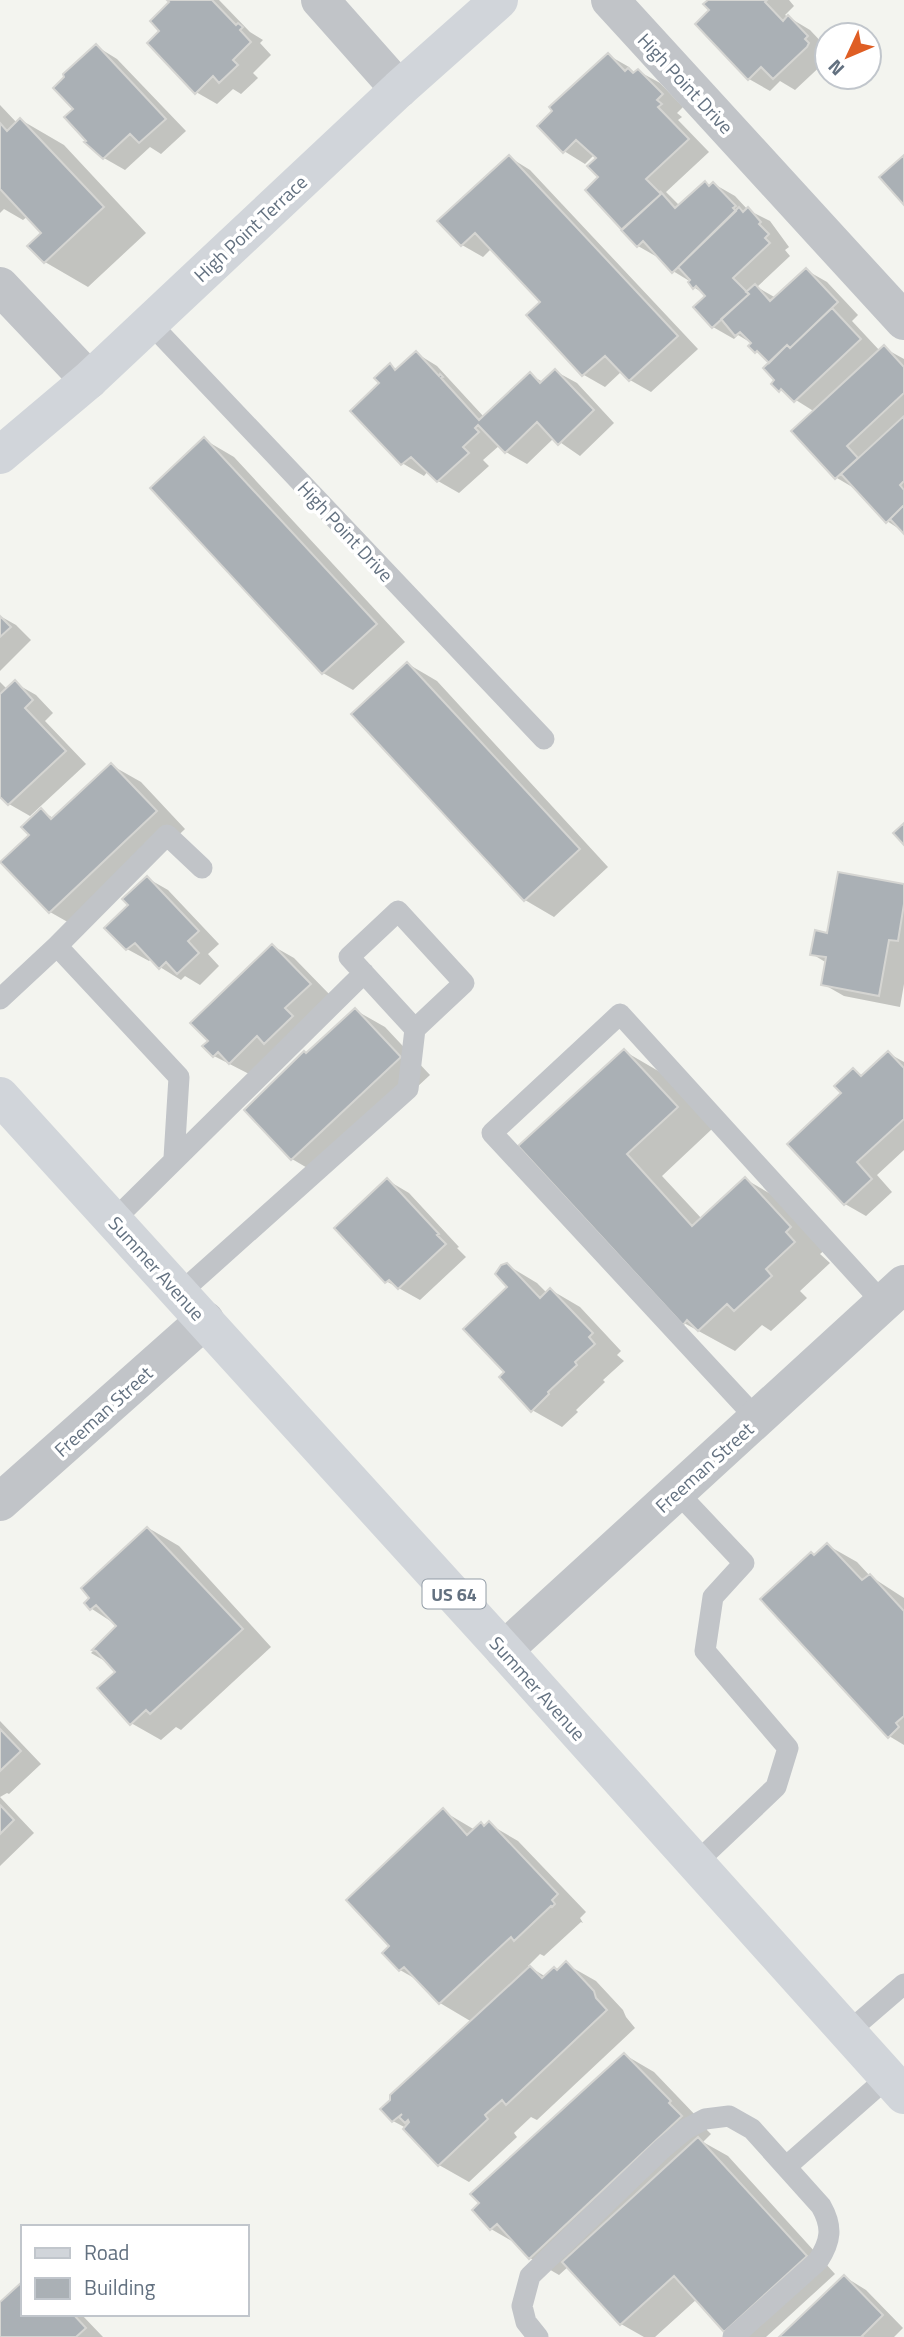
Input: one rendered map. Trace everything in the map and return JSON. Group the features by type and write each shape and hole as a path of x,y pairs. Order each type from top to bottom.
{"main road":[{"name":"High Point Terrace","path":"0,455 89,380 499,0"},
{"name":"Summer Avenue","path":"0,1096 896,2086"}],"street":[{"path":"320,0 400,89"},
{"name":"High Point Drive","path":"610,0 904,321"},
{"path":"0,286 89,380"},
{"name":"Freeman Street","path":"504,1650 893,1294"},
{"name":"Freeman Street","path":"0,1502 193,1307"}],"lane":[{"name":"High Point Drive","path":"149,322 544,739"},
{"path":"0,999 57,946 167,835 202,868"},
{"path":"193,1307 408,1089 415,1029 464,983 398,911 349,957 415,1029"},
{"path":"57,946 179,1077 174,1158"},
{"path":"114,1220 364,973"},
{"path":"757,1419 492,1133 620,1014 893,1294"},
{"path":"677,1492 744,1563 713,1597 705,1651 788,1748 776,1787 696,1863"},
{"path":"847,2033 904,1984"},
{"path":"787,2166 896,2086"},
{"path":"538,2337 526,2322 522,2306 530,2276 686,2129 705,2119 729,2116 752,2129 821,2206 828,2218 830,2235 827,2247 807,2273 733,2337"}],"building":[{"path":"167,0 212,0 236,25 238,23 243,27 240,30 251,42 233,60 238,65 219,83 213,76 195,94 147,43 159,31 150,21 169,2"},
{"path":"708,0 767,0 765,2 783,21 788,15 808,36 805,39 809,43 773,79 761,67 748,80 695,24 709,10 703,4"},
{"path":"96,44 166,119 139,143 130,134 103,159 84,142 86,141 64,117 73,109 53,88 64,77 63,74"},
{"path":"608,53 625,71 628,68 633,73 638,69 663,94 657,100 662,104 658,107 689,139 646,179 661,194 622,230 585,190 598,177 587,166 596,158 576,140 563,153 537,126 552,111 549,107"},
{"path":"20,118 104,207 44,263 27,246 41,233 0,189 0,123 7,131"},
{"path":"509,155 678,336 629,381 605,356 582,376 526,315 540,302 475,233 461,246 437,221"},
{"path":"904,155 904,205 879,177"},
{"path":"705,181 709,186 713,182 736,206 733,208 736,211 672,273 643,241 637,247 621,230 661,194 660,191 675,208"},
{"path":"739,207 743,212 748,207 761,222 759,224 769,234 765,238 770,243 733,278 749,294 712,328 693,307 705,296 696,286 693,289 688,282 690,280 678,267"},
{"path":"806,268 838,302 790,348 787,345 769,363 748,346 751,343 740,332 735,336 721,319 749,294 746,292 755,284 770,301"},
{"path":"832,308 861,339 794,402 781,389 779,392 771,384 774,380 763,368 787,345 790,348"},
{"path":"884,345 904,367 904,393 847,446 858,458 835,479 791,431"},
{"path":"416,351 443,377 441,378 479,420 530,372 540,383 555,369 594,410 558,445 537,422 505,453 478,425 475,428 479,432 463,447 469,453 437,482 411,457 401,465 350,411 379,383 374,378 390,363 395,370"},
{"path":"904,416 904,481 900,485 904,490 904,505 886,523 841,474"},
{"path":"204,437 377,624 322,674 150,488"},
{"path":"904,505 904,534 890,519"},
{"path":"0,616 11,627 0,637"},
{"path":"407,662 580,849 524,901 351,714"},
{"path":"15,680 33,700 25,708 66,751 8,805 0,797 0,694"},
{"path":"111,763 157,811 49,913 0,862 29,835 21,827 41,808 51,819"},
{"path":"904,823 904,845 893,833"},
{"path":"838,872 904,884 898,941 889,940 879,996 821,985 826,957 810,955 815,930 827,933"},
{"path":"147,876 199,931 188,941 199,953 177,974 166,962 159,969 135,943 126,950 104,928 128,905 122,899"},
{"path":"272,944 311,984 285,1008 293,1016 264,1044 257,1036 229,1064 218,1052 213,1057 202,1046 208,1041 190,1023"},
{"path":"355,1008 401,1057 291,1160 244,1110 304,1051 306,1053"},
{"path":"624,1049 678,1107 627,1154 692,1226 745,1177 791,1227 786,1232 795,1242 766,1269 772,1276 734,1311 727,1304 698,1331 687,1320 683,1325 518,1146"},
{"path":"888,1051 904,1068 904,1119 857,1162 872,1179 844,1205 787,1144 841,1093 834,1086 853,1068 861,1076"},
{"path":"387,1178 446,1244 398,1289 389,1280 385,1283 334,1228"},
{"path":"507,1263 540,1298 550,1288 593,1333 589,1337 595,1344 575,1362 577,1365 531,1412 499,1377 504,1372 463,1329 507,1287 495,1274 501,1265"},
{"path":"147,1527 243,1629 150,1714 146,1710 130,1725 97,1688 115,1672 92,1650 116,1626 96,1605 90,1610 84,1603 89,1598 81,1588"},
{"path":"827,1543 862,1580 870,1574 904,1611 904,1716 896,1723 899,1727 888,1738 760,1599 811,1552 814,1555"},
{"path":"0,1729 21,1751 0,1771"},
{"path":"0,1805 14,1820 0,1834"},
{"path":"443,1808 467,1835 481,1822 484,1826 489,1821 558,1894 552,1900 555,1904 552,1907 514,1941 511,1937 439,2004 404,1967 399,1971 382,1953 389,1946 346,1900"},
{"path":"566,1961 594,1991 596,1998 607,2010 506,2105 502,2100 485,2115 488,2119 438,2166 403,2129 409,2122 408,2120 405,2123 399,2117 402,2114 392,2122 380,2109 390,2100 390,2095 530,1966 542,1978 554,1967 557,1970"},
{"path":"624,2053 682,2116 529,2259 497,2224 490,2230 472,2210 479,2203 470,2194"},
{"path":"698,2137 807,2256 724,2332 674,2276 620,2325 562,2262"},
{"path":"844,2275 883,2315 863,2337 779,2337"},
{"path":"21,2283 21,2316 75,2316 86,2328 76,2337 0,2337 0,2302"}]}
